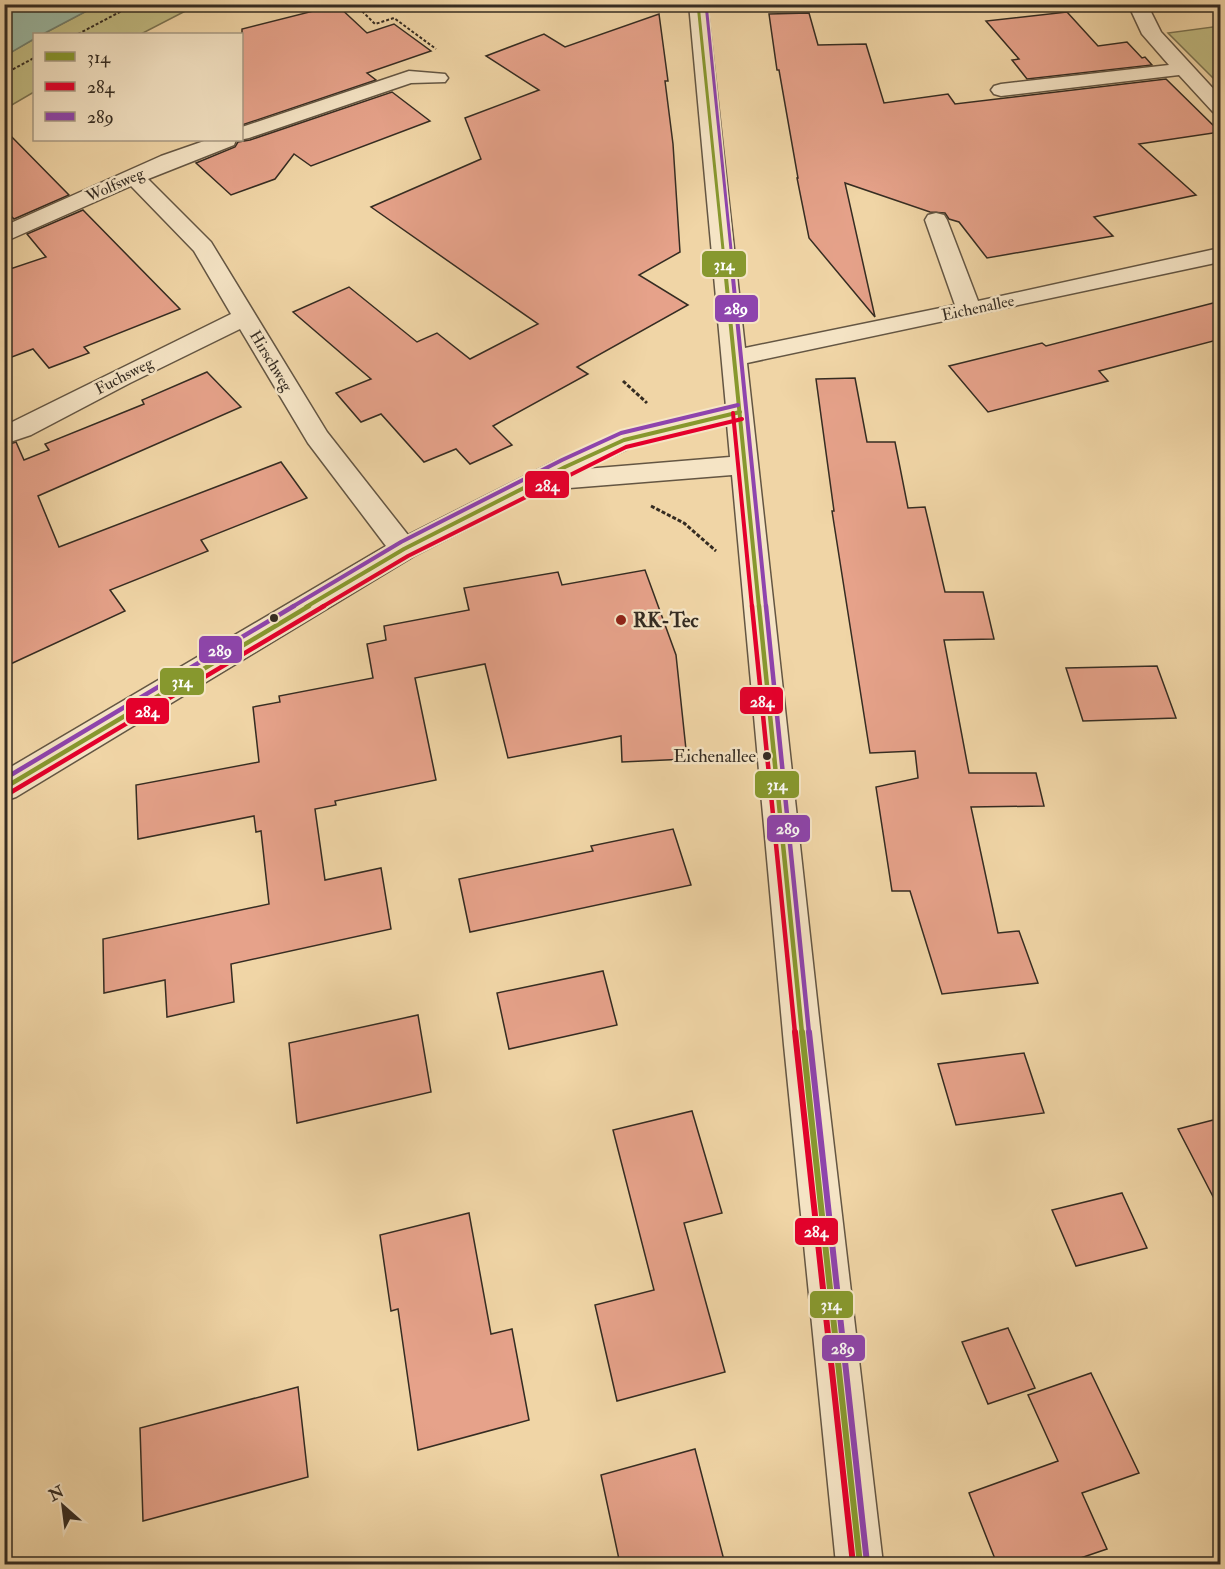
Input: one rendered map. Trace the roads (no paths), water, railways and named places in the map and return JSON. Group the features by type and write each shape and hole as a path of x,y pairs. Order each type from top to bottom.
{"street":[{"path":"698,4 803,1045 860,1564"},
{"path":"1137,4 1152,34 1221,108"},
{"path":"1001,90 1184,69"},
{"path":"243,134 409,77 438,78"},
{"name":"Wolfsweg","path":"4,235 134,177 224,141"},
{"name":"Hirschweg","path":"134,177 203,248 317,437 404,549"},
{"path":"936,220 969,310"},
{"name":"Eichenallee","path":"734,358 1221,255"},
{"name":"Fuchsweg","path":"4,435 22,429 121,377 245,317"},
{"path":"4,788 404,549 537,481 624,440 740,412"},
{"path":"537,481 745,465"}],"place":[{"name":"RK-Tec","path":"621,620"},
{"name":"Eichenallee","path":"767,756"}]}
